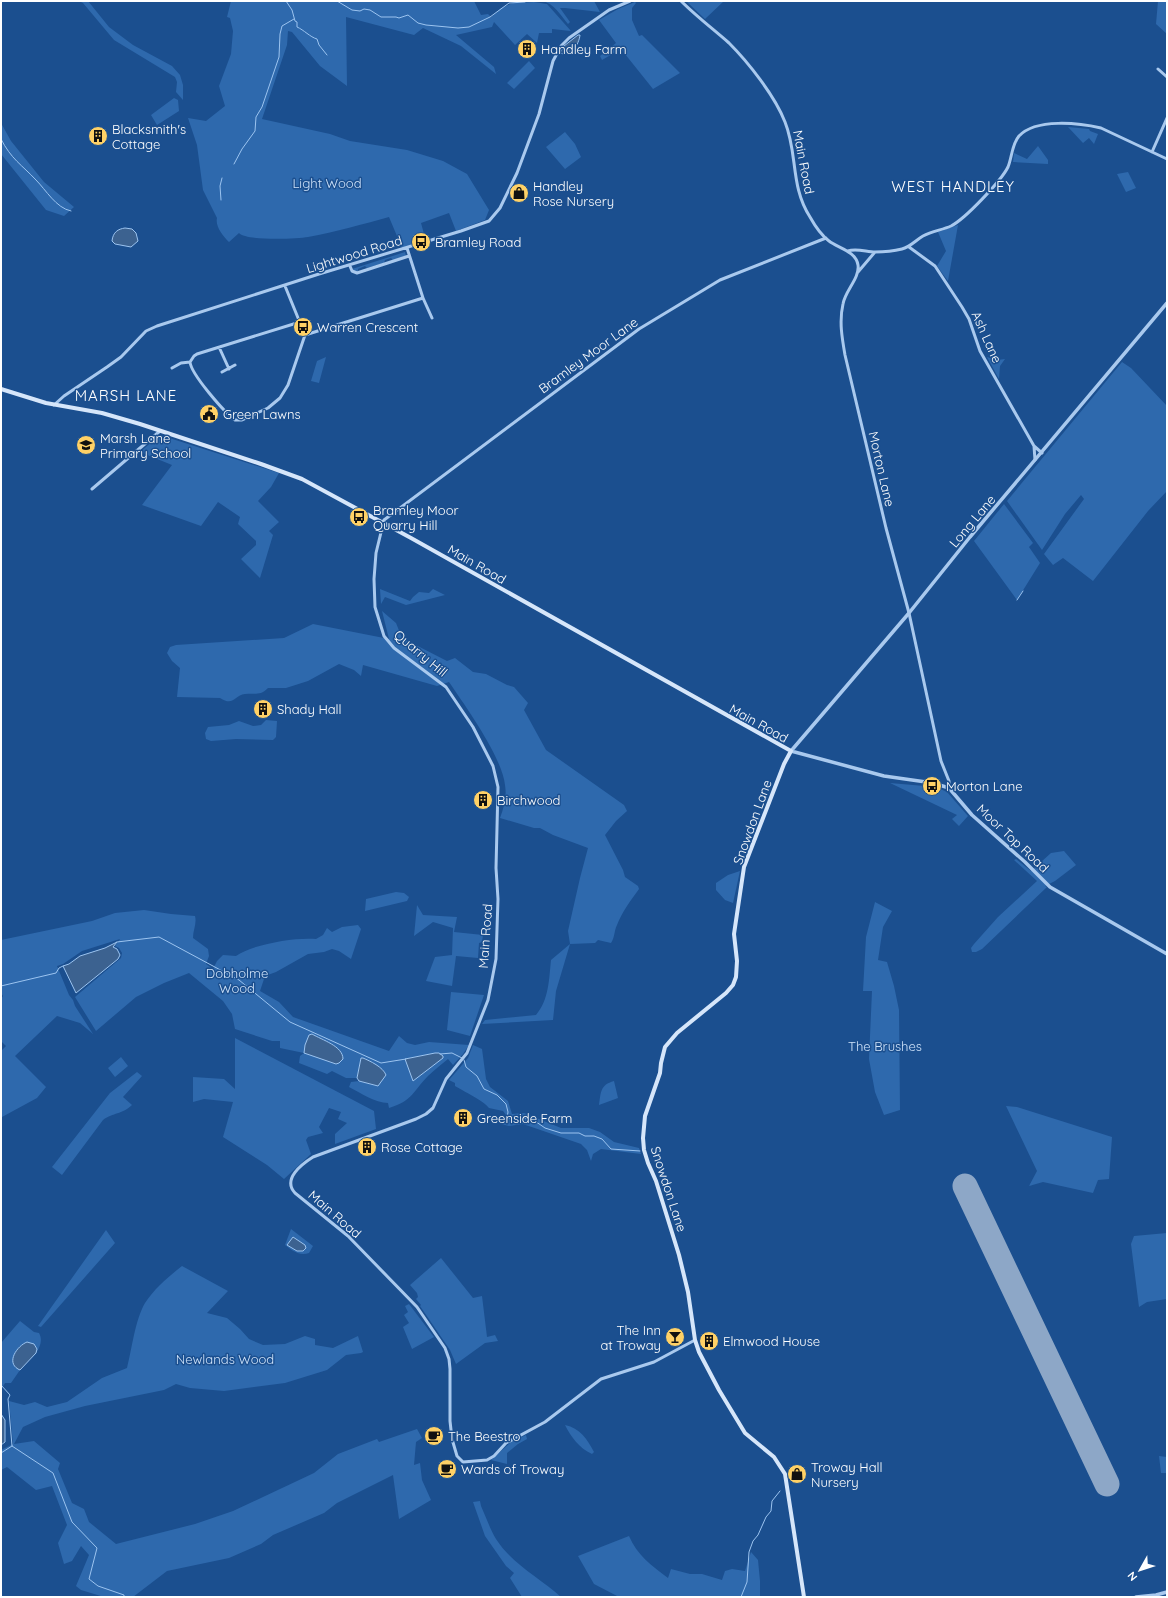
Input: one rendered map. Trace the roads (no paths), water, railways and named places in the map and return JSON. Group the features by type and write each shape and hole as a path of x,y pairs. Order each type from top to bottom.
{"main road":[{"name":"Main Road","path":"1,389 54,405 102,413 288,473 383,523 791,751"},
{"name":"Snowdon Lane","path":"791,751 784,764 744,867 734,934 737,961 736,977 733,985 726,993 677,1033 665,1047 660,1063 660,1073 644,1116 643,1138 644,1150 648,1163 656,1181 680,1255 688,1292 695,1340 709,1372 745,1433 774,1456 780,1463 785,1474 804,1597"}],"street":[{"name":"Lightwood Road","path":"54,405 64,396 121,356 151,328 483,224 495,216 506,198 528,147 539,114 553,61 561,46 569,38 609,10 630,1"},
{"name":"Main Road","path":"681,1 737,52 759,79 785,121 790,136 796,180 801,200 812,222 826,238 848,251 876,252 902,249 909,246 924,235 950,227 960,220 1005,171 1014,145 1019,136 1037,126 1058,124 1101,128 1167,159"},
{"path":"1158,69 1167,77"},
{"path":"1152,152 1167,118"},
{"name":"Bramley Moor Lane","path":"383,523 389,516 639,329 720,280 826,238"},
{"name":"Ash Lane","path":"909,246 934,266 962,307 969,319 980,351 1034,446 1042,453"},
{"path":"407,248 423,298 432,318"},
{"path":"848,251 857,261 858,272"},
{"name":"Morton Lane","path":"876,252 858,272 846,292 842,304 841,333 886,528 909,614 941,761 949,781 949,788"},
{"path":"350,266 354,273 357,273 409,256"},
{"path":"190,362 193,372 209,393 232,418 238,421 272,406 284,394 305,335 285,286"},
{"path":"305,335 423,298"},
{"name":"Long Lane","path":"791,751 909,614 970,537 1167,303"},
{"path":"190,362 197,354 300,322"},
{"path":"219,347 229,369"},
{"path":"172,368 177,363 190,362"},
{"path":"222,372 235,365"},
{"path":"92,489 160,431"},
{"name":"Ash Lane","path":"1034,446 1035,461"},
{"name":"Quarry Hill","path":"383,523 376,553 374,579 375,608 384,636 394,648 435,678 450,692 473,727 493,766 498,787"},
{"path":"791,751 884,776 933,783 949,788"},
{"name":"Main Road","path":"498,787 496,868 498,899 496,959 488,1000 464,1057 446,1080 435,1105 431,1110 416,1118 313,1157 293,1175 290,1184 295,1193 348,1236 417,1308 445,1348 449,1359 450,1369 450,1421 452,1439 457,1456 463,1462 487,1460 494,1456 506,1443 545,1422 601,1379 654,1362 695,1340"},
{"name":"Moor Top Road","path":"949,788 972,815 1025,862 1050,887 1167,954"},
{"path":"1136,1597 1162,1596 1167,1592"}],"waterway":[{"path":"286,1 292,10 295,21 297,22 297,27 317,39 319,45 327,55"},
{"path":"337,1 352,10 370,10 381,17 399,18 408,15 418,23 458,28 469,27 490,17 509,3 525,2"},
{"path":"234,164 242,149 255,131 256,117 262,107 279,57 280,34 282,26 294,19"},
{"path":"1,139 13,157 56,203 71,211"},
{"path":"221,200 220,186 222,178"},
{"path":"1017,600 1023,591"},
{"path":"117,942 159,937 239,980 290,1022 381,1063 406,1059"},
{"path":"1,986 56,973 59,968 63,966"},
{"path":"440,1054 452,1053 462,1058"},
{"path":"464,1060 466,1067 477,1076 484,1089 497,1095 506,1104 508,1112 507,1118 532,1119 545,1128 561,1133 579,1133 585,1136 594,1136 602,1139 611,1149 640,1151"},
{"path":"1,1385 10,1395 8,1399 12,1446 53,1473 72,1522 97,1548 89,1579 98,1586 124,1595 124,1597"},
{"path":"1,1453 12,1446"},
{"path":"741,1597 747,1582 749,1552 753,1541 758,1535 766,1517 771,1511 772,1501 780,1491"}],"place":[{"name":"Handley Farm","path":"527,49"},
{"name":"Blacksmith's Cottage","path":"98,136"},
{"name":"Handley Rose Nursery","path":"519,193"},
{"name":"Bramley Road","path":"421,242"},
{"name":"Warren Crescent","path":"303,327"},
{"name":"Green Lawns","path":"209,414"},
{"name":"Marsh Lane Primary School","path":"86,445"},
{"name":"Bramley Moor Quarry Hill","path":"359,517"},
{"name":"Shady Hall","path":"263,709"},
{"name":"Morton Lane","path":"932,786"},
{"name":"Birchwood","path":"483,800"},
{"name":"Greenside Farm","path":"463,1118"},
{"name":"Rose Cottage","path":"367,1147"},
{"name":"The Inn at Troway","path":"675,1337"},
{"name":"Elmwood House","path":"709,1341"},
{"name":"The Beestro","path":"434,1436"},
{"name":"Wards of Troway","path":"447,1469"},
{"name":"Troway Hall Nursery","path":"797,1474"}],"district":[{"name":"WEST HANDLEY","path":"953,187"},
{"name":"MARSH LANE","path":"126,396"}],"park label":[{"name":"Light Wood","path":"327,183"},
{"name":"Dobholme Wood","path":"237,980"},
{"name":"The Brushes","path":"885,1046"},
{"name":"Newlands Wood","path":"225,1359"}]}
